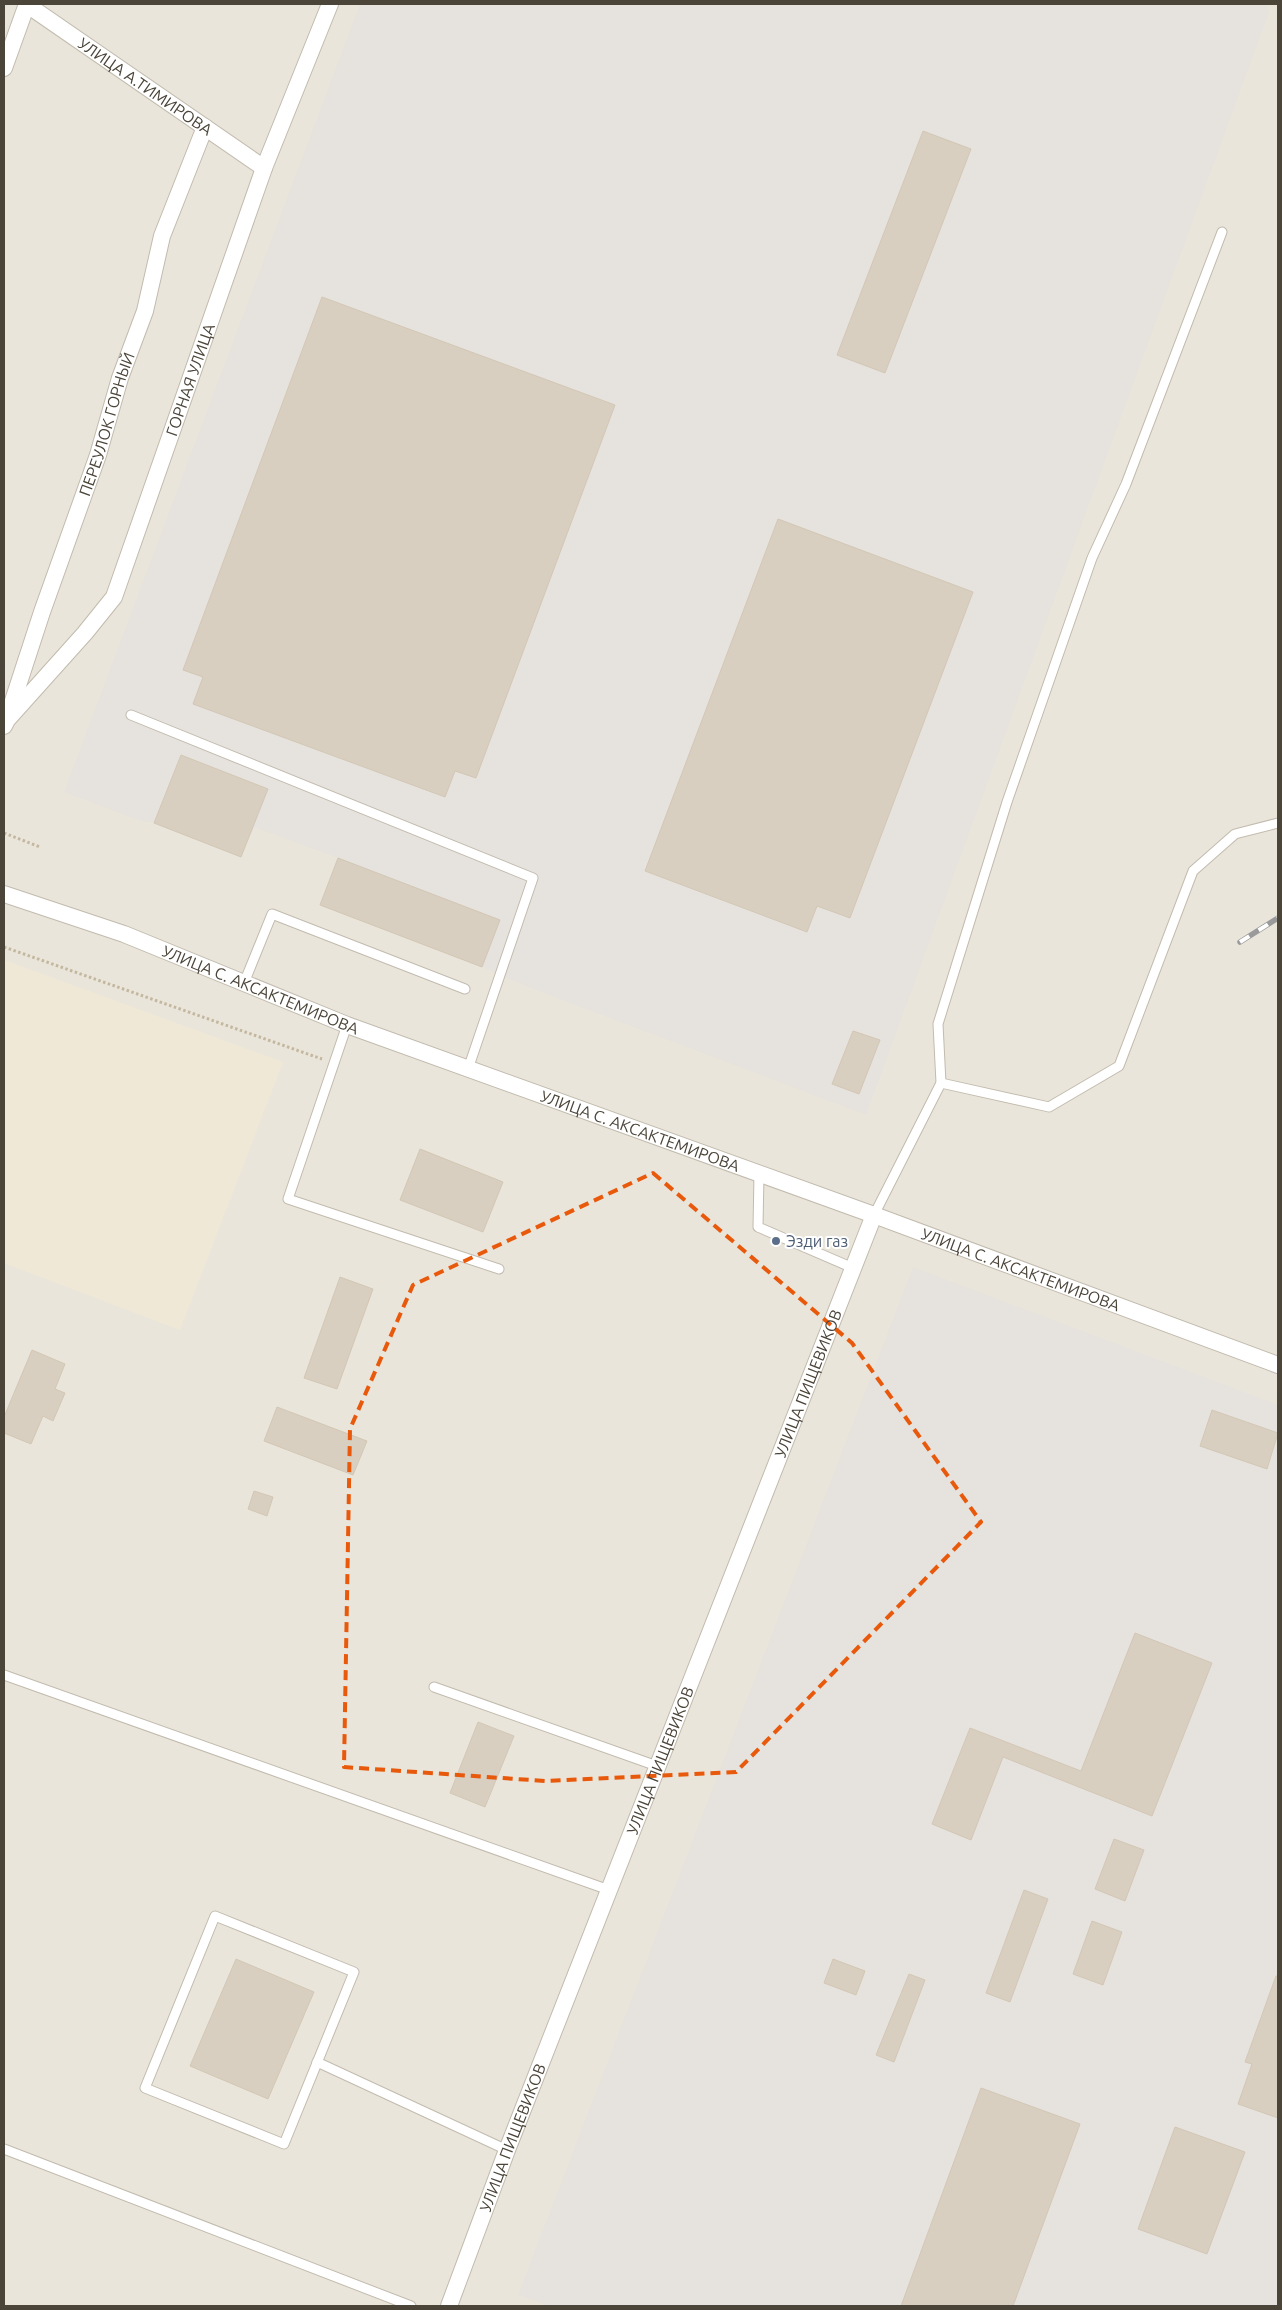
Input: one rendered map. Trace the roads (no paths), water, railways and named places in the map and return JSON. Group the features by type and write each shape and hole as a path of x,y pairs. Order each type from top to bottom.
{"street":[{"name":"УЛИЦА А.ТИМИРОВА","path":"27,4 264,168"},
{"path":"4,68 27,4"},
{"name":"ГОРНАЯ УЛИЦА","path":"5,723 114,597 264,168 330,4"},
{"name":"ПЕРЕУЛОК ГОРНЫЙ","path":"5,723 42,612 98,456 120,378 145,311 162,236 205,127"},
{"name":"УЛИЦА С. АКСАКТЕМИРОВА","path":"4,894 124,934 348,1025 874,1215 1278,1365"},
{"name":"УЛИЦА ПИЩЕВИКОВ","path":"449,2306 507,2150 874,1215"}],"lane":[{"path":"874,1215 941,1083 938,1024 1007,802 1092,558 1126,484 1222,232"},
{"path":"131,715 533,878 468,1069"},
{"path":"941,1083 1049,1107 1119,1066 1193,871 1235,834 1278,822"},
{"path":"244,983 272,914 465,989"},
{"path":"348,1025 288,1199 499,1269"},
{"path":"759,1174 758,1228 853,1268"},
{"path":"4,1675 609,1890"},
{"path":"434,1687 657,1766"},
{"path":"215,1916 354,1972 317,2062 284,2144 145,2088 215,1916"},
{"path":"317,2062 507,2150"},
{"path":"4,2149 411,2306"}],"railway":[{"path":"1240,942 1278,918"}],"place":[{"name":"Эзди газ","path":"776,1241"}]}
